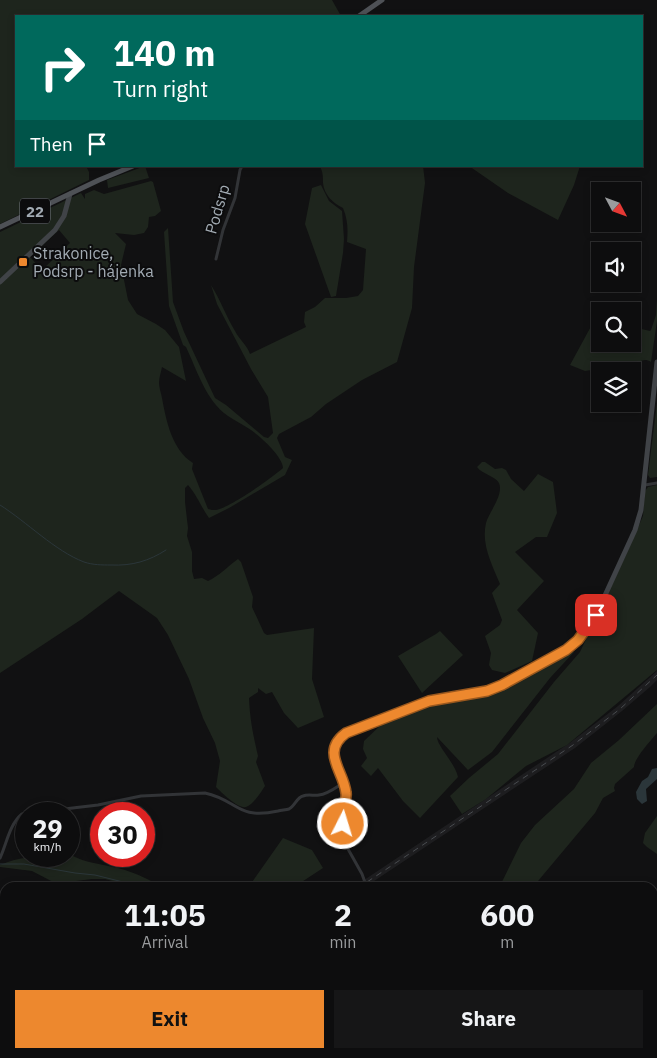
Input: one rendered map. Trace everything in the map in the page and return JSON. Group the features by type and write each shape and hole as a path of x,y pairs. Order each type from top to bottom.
{"main road":[{"path":"360,15 382,0"},
{"name":"22","path":"0,227 130,167"}],"street":[{"name":"Podsrp","path":"216,260 223,230 235,198 242,167"},
{"path":"0,282 55,230 64,216 70,194"},
{"path":"365,882 344,840 342,812 346,794 334,760 336,742 346,733 429,701 487,691 502,685 554,657 578,640 596,615 635,530 645,485 657,362"},
{"path":"645,485 657,483"},
{"path":"0,858 12,826 22,814 53,812 140,796 205,793 215,795 240,811 253,814 268,814 288,809 304,795 318,796 327,794 343,783"}],"shaded area":[{"path":"0,0 332,0 340,15 15,15 15,167 86,167 89,172 89,180 0,224"},
{"path":"142,167 145,167 149,178 108,188 107,180"},
{"path":"320,167 423,167 425,183 414,267 412,308 397,362 362,380 326,404 311,417 279,434 277,438 285,457 292,460 285,475 209,518 188,485 185,488 187,536 192,552 194,579 202,578 208,581 238,559 241,562 253,597 252,607 264,633 267,635 314,628 312,679 324,717 298,728 284,713 272,692 266,694 258,688 258,692 249,698 258,756 256,762 265,786 251,804 243,807 230,800 216,787 220,761 215,743 203,718 189,679 168,635 157,618 119,591 82,619 0,673 0,232 81,193 85,199 85,194 94,190 104,194 153,182 161,211 155,216 149,217 148,227 144,233 134,235 115,233 126,244 121,265 128,300 137,314 165,330 179,347 186,381 162,367 159,379 166,416 175,443 193,463 192,469 208,509 216,510 240,498 283,468 279,458 260,437 220,410 208,394 186,347 183,345 169,306 164,232 168,228 173,302 184,332 215,398 264,437 268,438 273,433 268,397 217,304 211,285 250,354 306,327 304,322 305,312 315,307 325,298 358,296 363,290 366,249 347,242 345,212 343,208 327,195","holes":["59,230 70,243 42,270 30,257"]},
{"path":"470,167 580,167 574,185 558,220 508,193"},
{"path":"321,185 329,201 342,211 343,253 336,296 331,297 305,224 312,188"},
{"path":"657,299 657,321 651,362 643,360 640,362 591,362 591,370 585,371 570,365 591,326 591,352 641,352 641,329 650,331 656,315"},
{"path":"657,403 657,477 650,478 648,475"},
{"path":"482,462 495,469 502,468 506,470 511,479 524,491 538,474 553,482 557,513 547,537 536,537 515,552 544,581 517,610 538,633 532,661 505,673 492,670 489,665 491,653 485,636 500,625 502,620 492,593 500,584 488,554 485,539 486,523 500,493 500,488 497,481 477,467"},
{"path":"657,485 657,670 567,745 526,766 486,799 462,814 450,796 498,754 580,652 643,516 645,491 648,487"},
{"path":"440,631 463,655 422,693 398,656"},
{"path":"571,650 574,652 550,678 492,752 468,770 437,737 458,777 420,818 403,801 378,768 371,776 361,766 367,758 363,749 364,741 384,722 441,701 494,692"},
{"path":"657,671 657,680 650,687 575,748 373,882 361,882 571,742 618,706"},
{"path":"657,704 657,733 640,755 634,767 615,784 615,791 603,798 595,813 537,882 502,882 521,843 535,825 574,789 591,763 619,740"},
{"path":"657,768 657,779 646,789 647,801 642,804 637,799 636,792 652,769"},
{"path":"657,816 657,854 643,843 645,833"},
{"path":"283,838 312,850 323,868 302,882 252,882"},
{"path":"80,859 90,862 90,867 118,868 152,882 116,882 105,879 92,879 53,882 32,871 0,867 0,865 15,860 15,867 80,867"}],"waterway":[{"path":"0,505 62,551 87,563 104,565 133,564 147,560 166,550"},
{"path":"0,864 24,864 95,875 123,882"}],"railway":[{"path":"367,882 573,745 620,709 657,675"}],"place":[{"name":"Strakonice, Podsrp - hájenka","path":"23,262"}],"route":[{"path":"343,824 342,812 346,794 334,760 334,749 340,737 429,701 487,691 502,685 566,650 578,640 596,615"}]}
